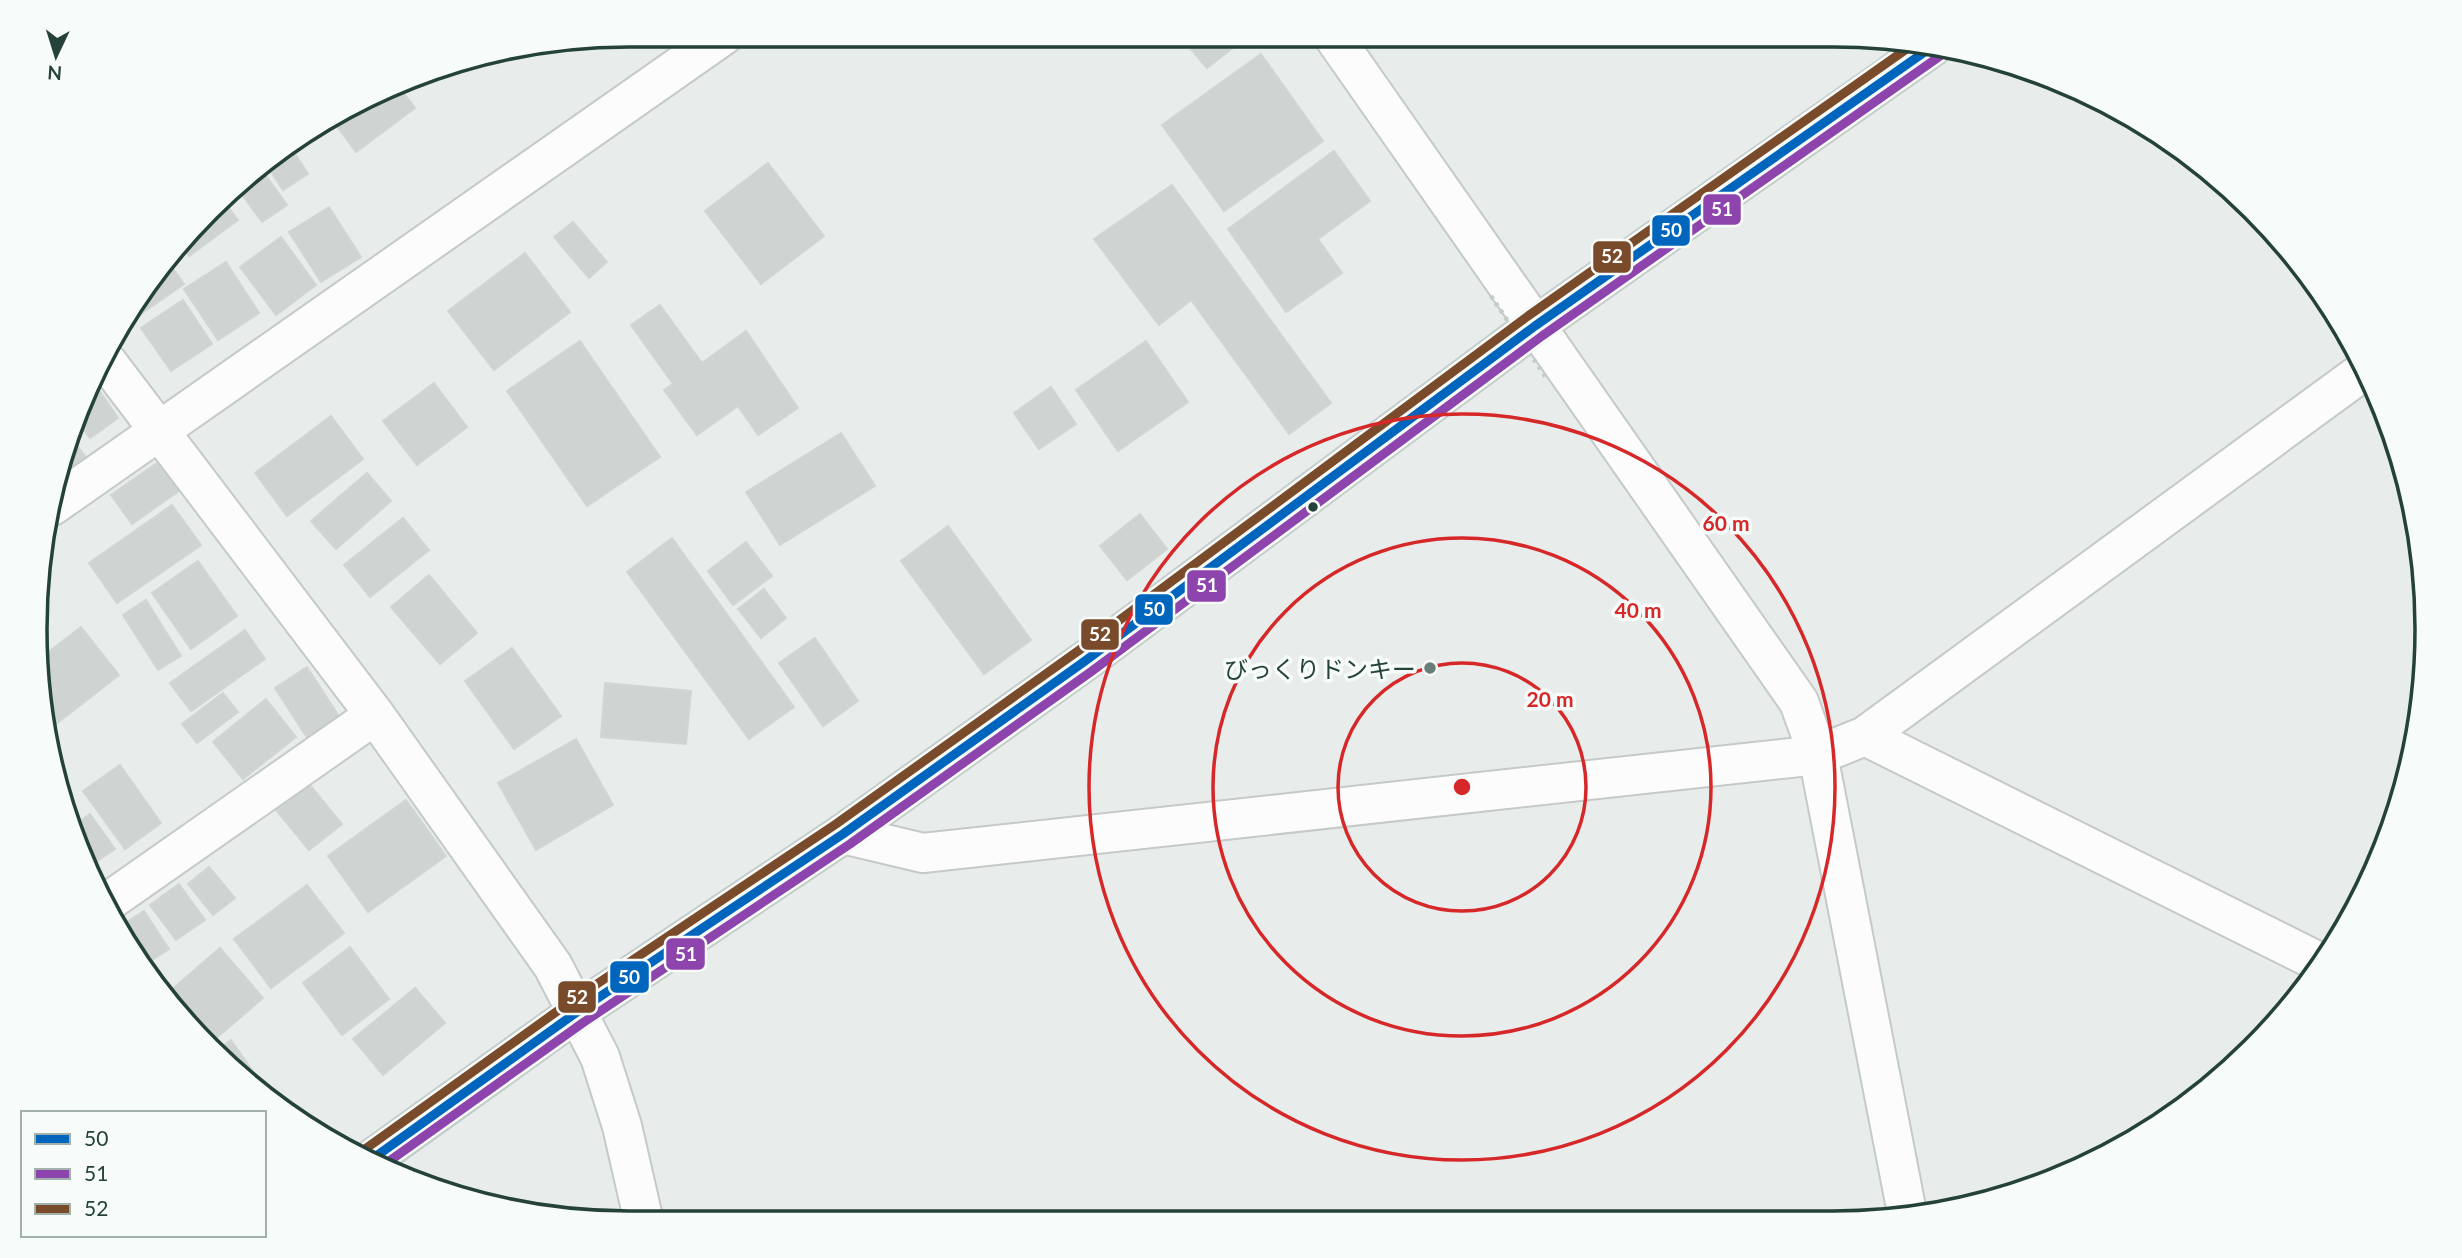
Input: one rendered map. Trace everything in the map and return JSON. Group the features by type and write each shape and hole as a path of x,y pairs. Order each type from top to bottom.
{"highway":[{"path":"379,1154 577,1012 843,834 1085,661 1535,326 1922,54"}],"street":[{"path":"62,499 707,47"},
{"path":"1341,47 1799,702 1818,755 1906,1206"},
{"path":"110,366 375,715 553,966 600,1057 622,1126 641,1211"},
{"path":"843,834 923,853 1818,755 1865,736 2357,376"},
{"path":"114,899 375,715"},
{"path":"1865,736 2312,959"}],"path":[{"path":"1491,296 1547,379"}],"building":[{"path":"1189,47 1234,47 1207,68"},
{"path":"1261,54 1323,141 1224,211 1162,125"},
{"path":"404,93 415,108 356,152 337,126"},
{"path":"1334,151 1370,201 1318,239 1342,273 1286,312 1228,229"},
{"path":"295,153 308,174 283,190 270,171"},
{"path":"768,163 824,236 761,284 705,211"},
{"path":"265,175 287,205 262,222 242,195"},
{"path":"1172,185 1331,403 1289,434 1191,300 1159,325 1094,239"},
{"path":"329,207 361,257 321,282 289,232"},
{"path":"229,208 238,220 189,256 186,252"},
{"path":"573,222 607,262 589,278 554,237"},
{"path":"281,237 316,285 276,315 240,267"},
{"path":"525,253 570,312 494,370 448,311"},
{"path":"226,262 259,313 218,340 184,289"},
{"path":"173,268 184,284 139,315"},
{"path":"183,300 212,344 171,371 141,328"},
{"path":"660,305 702,363 746,331 798,408 758,435 738,406 697,435 664,390 673,384 631,325"},
{"path":"580,341 660,457 587,506 507,391"},
{"path":"1146,341 1188,402 1118,451 1076,390"},
{"path":"434,383 467,427 417,465 383,421"},
{"path":"1051,387 1076,424 1039,449 1014,413"},
{"path":"99,390 118,418 90,438 83,429"},
{"path":"331,416 363,459 287,516 255,473"},
{"path":"841,433 875,486 780,545 746,492"},
{"path":"77,445 88,460 68,475"},
{"path":"163,459 183,488 132,524 111,495"},
{"path":"367,473 391,501 336,549 311,521"},
{"path":"172,505 201,545 117,603 89,563"},
{"path":"1140,514 1167,549 1127,580 1100,546"},
{"path":"403,518 429,550 370,597 344,565"},
{"path":"948,526 1031,640 984,674 901,561"},
{"path":"672,538 794,707 749,739 627,572"},
{"path":"746,542 772,576 733,605 708,571"},
{"path":"198,561 237,616 191,649 152,593"},
{"path":"429,575 477,633 440,664 391,607"},
{"path":"764,589 786,618 761,638 738,609"},
{"path":"146,600 181,656 158,670 123,615"},
{"path":"81,627 119,675 55,725 48,653"},
{"path":"245,630 265,659 191,711 170,683"},
{"path":"815,638 858,701 823,726 779,663"},
{"path":"512,648 561,716 514,749 465,681"},
{"path":"307,667 342,721 310,742 275,688"},
{"path":"605,683 691,691 686,744 601,737"},
{"path":"223,693 238,712 197,743 182,724"},
{"path":"266,699 296,737 243,779 213,742"},
{"path":"576,739 613,805 536,850 498,783"},
{"path":"120,765 161,823 125,849 83,791"},
{"path":"309,784 342,824 309,850 276,810"},
{"path":"406,800 446,856 368,912 328,856"},
{"path":"90,814 115,849 96,862 80,821"},
{"path":"209,867 235,898 213,915 188,884"},
{"path":"179,884 205,920 176,940 150,905"},
{"path":"307,885 344,933 271,988 234,939"},
{"path":"144,911 169,949 151,961 126,922"},
{"path":"350,947 389,999 342,1035 303,983"},
{"path":"220,948 263,998 216,1038 172,989"},
{"path":"415,988 445,1023 383,1075 353,1039"},
{"path":"231,1040 255,1074 245,1066 223,1045"}],"transit line":[{"name":"52","path":"366,1148 570,1002 836,824 1078,651 1528,316 1903,51"},
{"name":"50","path":"379,1154 577,1012 843,834 1085,661 1535,326 1922,54"},
{"name":"51","path":"391,1160 584,1022 850,844 1092,671 1542,336 1939,57"}],"place":[{"name":"びっくりドンキー","path":"1430,668"}]}
